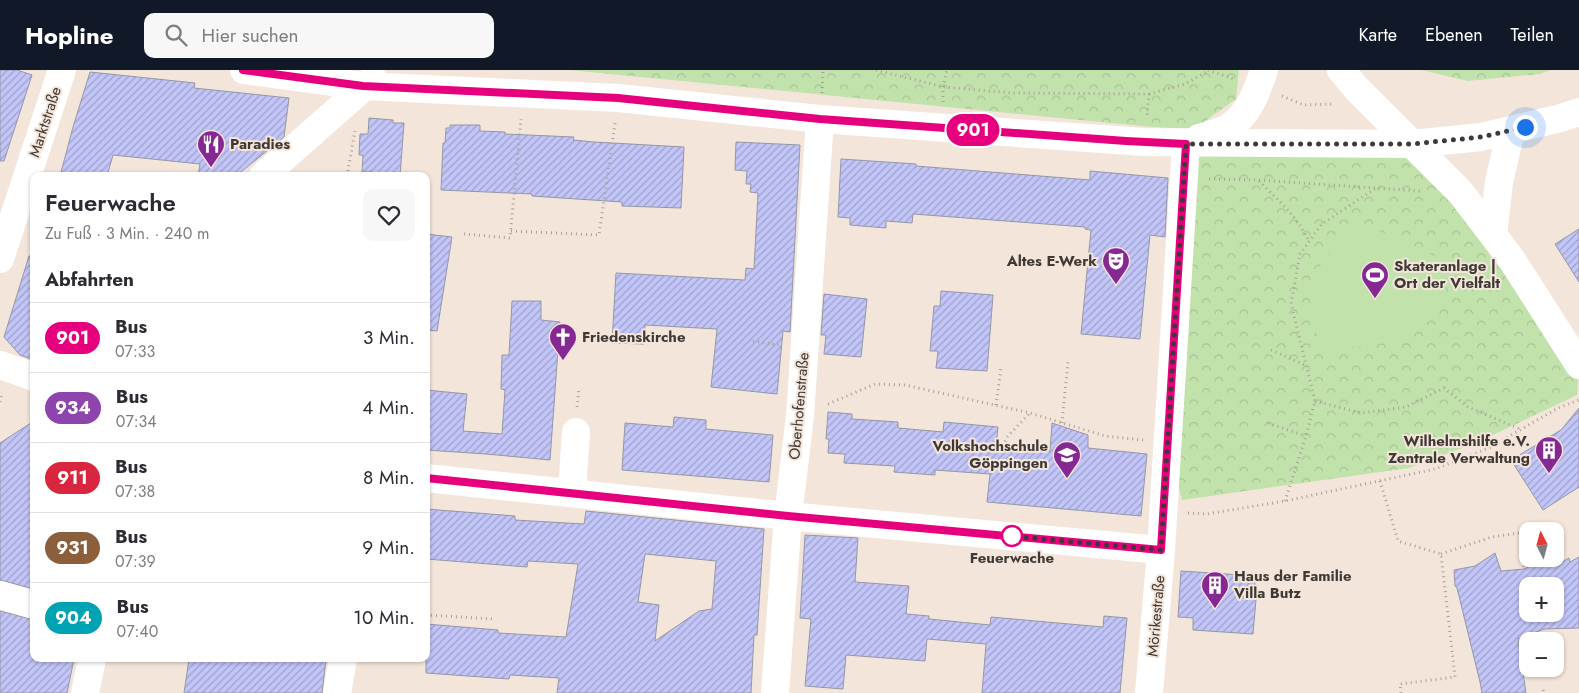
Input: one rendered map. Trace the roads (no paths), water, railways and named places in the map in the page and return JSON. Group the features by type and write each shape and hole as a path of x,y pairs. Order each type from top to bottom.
{"street":[{"name":"Marktstraße","path":"0,259 62,70"},
{"path":"244,70 363,86 618,98 820,119 1186,144 1412,144 1481,137 1579,112"},
{"path":"267,172 363,86 384,70"},
{"path":"1186,144 1229,127 1244,114 1258,87 1264,70"},
{"path":"1341,70 1356,89 1461,193 1512,260 1579,365"},
{"name":"Oberhofenstraße","path":"775,693 788,516 800,416 820,119"},
{"path":"1493,235 1500,182 1511,130"},
{"name":"Mörikestraße","path":"1149,693 1161,550 1186,144"},
{"path":"0,365 30,376"},
{"path":"572,493 576,424"},
{"path":"430,478 788,516 1161,550"},
{"path":"0,595 30,604"},
{"path":"85,693 91,662"},
{"path":"337,693 342,662"}],"place":[{"name":"Paradies","path":"211,168"},
{"name":"Altes E-Werk","path":"1116,285"},
{"name":"Skateranlage | Ort der Vielfalt","path":"1375,299"},
{"name":"Friedenskirche","path":"563,361"},
{"name":"Wilhelmshilfe e.V. Zentrale Verwaltung","path":"1549,474"},
{"name":"Volkshochschule Göppingen","path":"1067,479"},
{"name":"Feuerwache","path":"1012,536"},
{"name":"Haus der Familie Villa Butz","path":"1215,609"}]}
